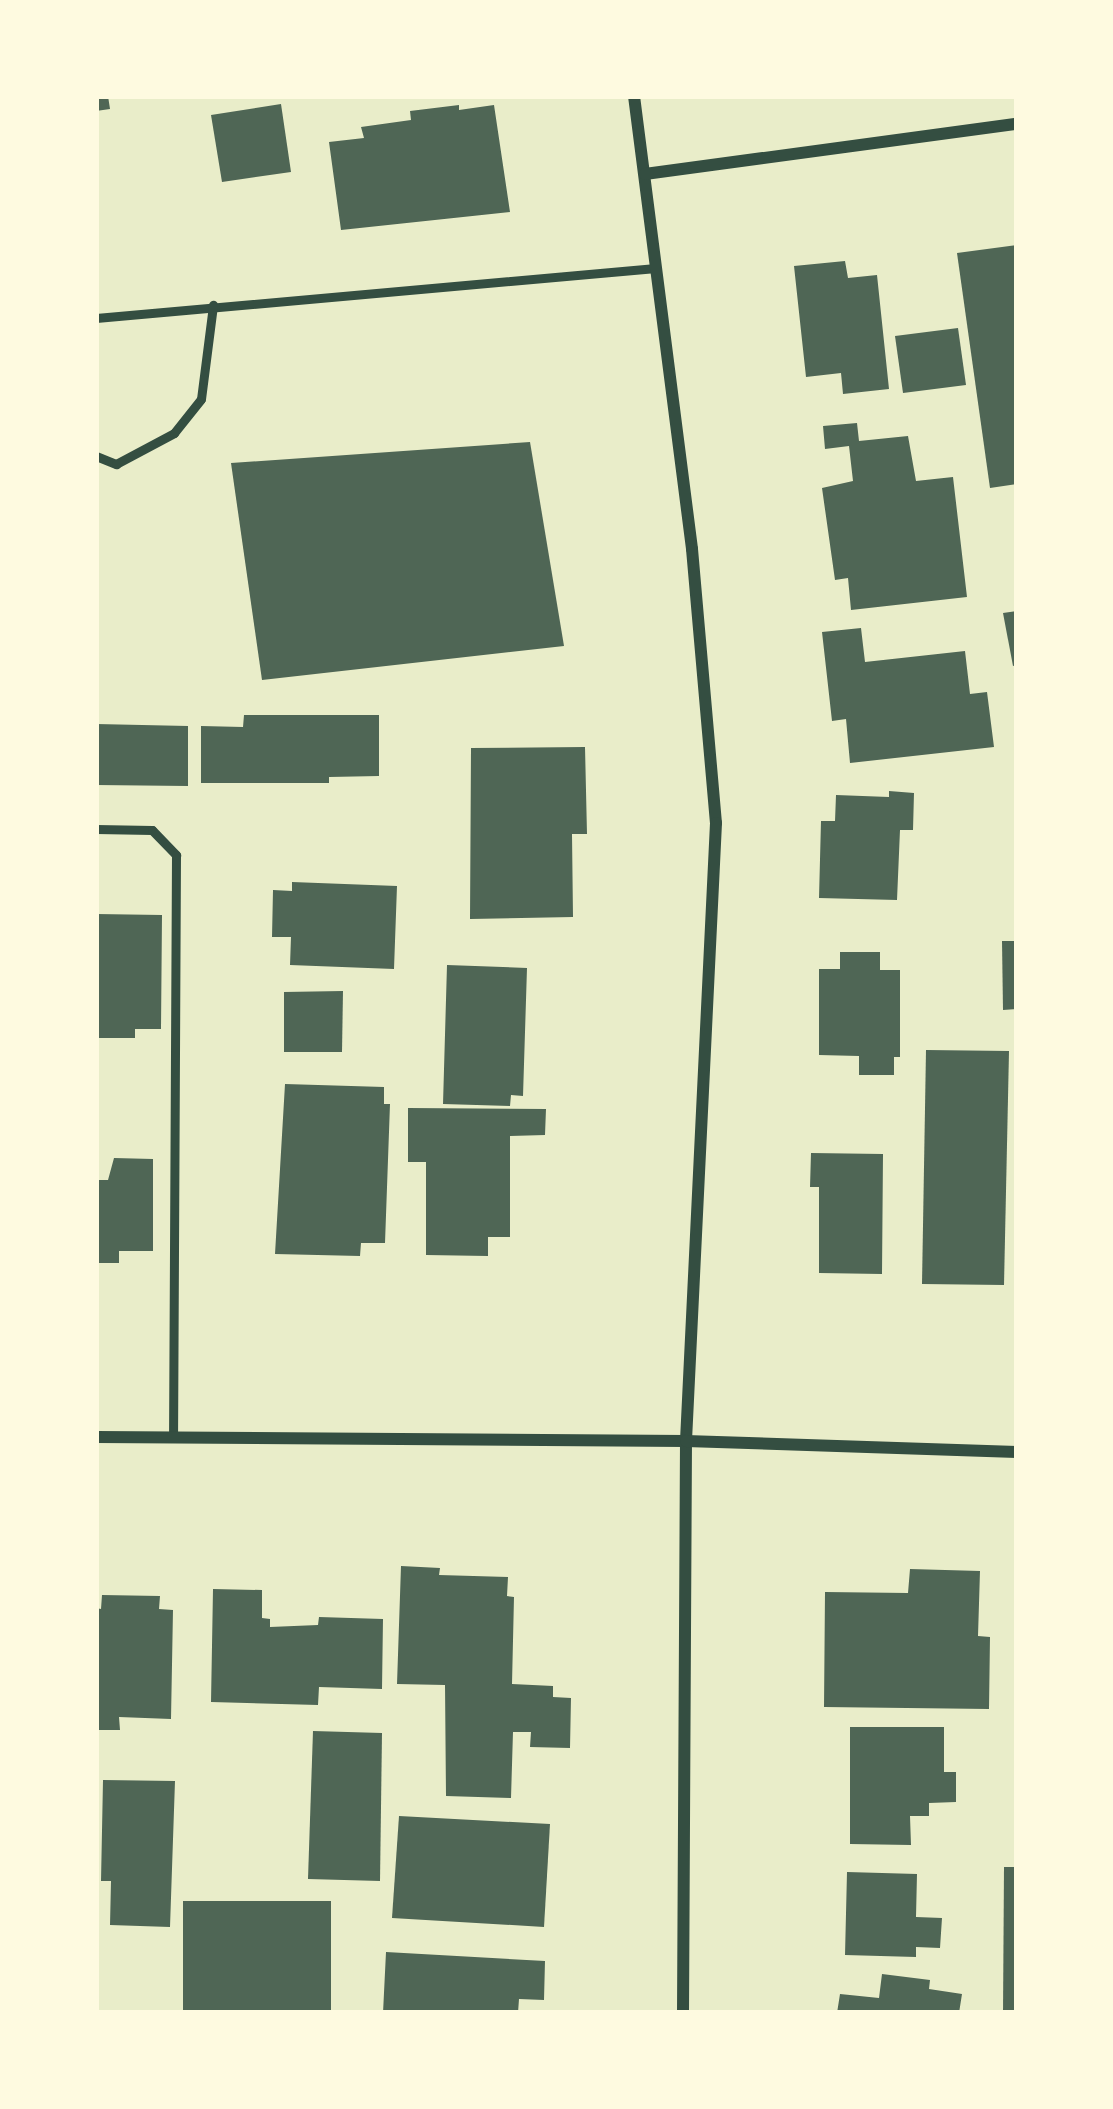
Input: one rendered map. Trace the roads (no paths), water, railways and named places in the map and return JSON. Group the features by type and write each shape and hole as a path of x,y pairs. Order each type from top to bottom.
{"street":[{"path":"634,96 692,549 716,823 686,1441 683,2013"},
{"path":"644,174 1017,124"},
{"path":"96,1437 686,1441 1017,1452"}],"lane":[{"path":"96,318 656,268"},
{"path":"96,456 116,464 173,433 201,399 214,305"},
{"path":"96,829 152,830 176,855 173,1438"}]}
